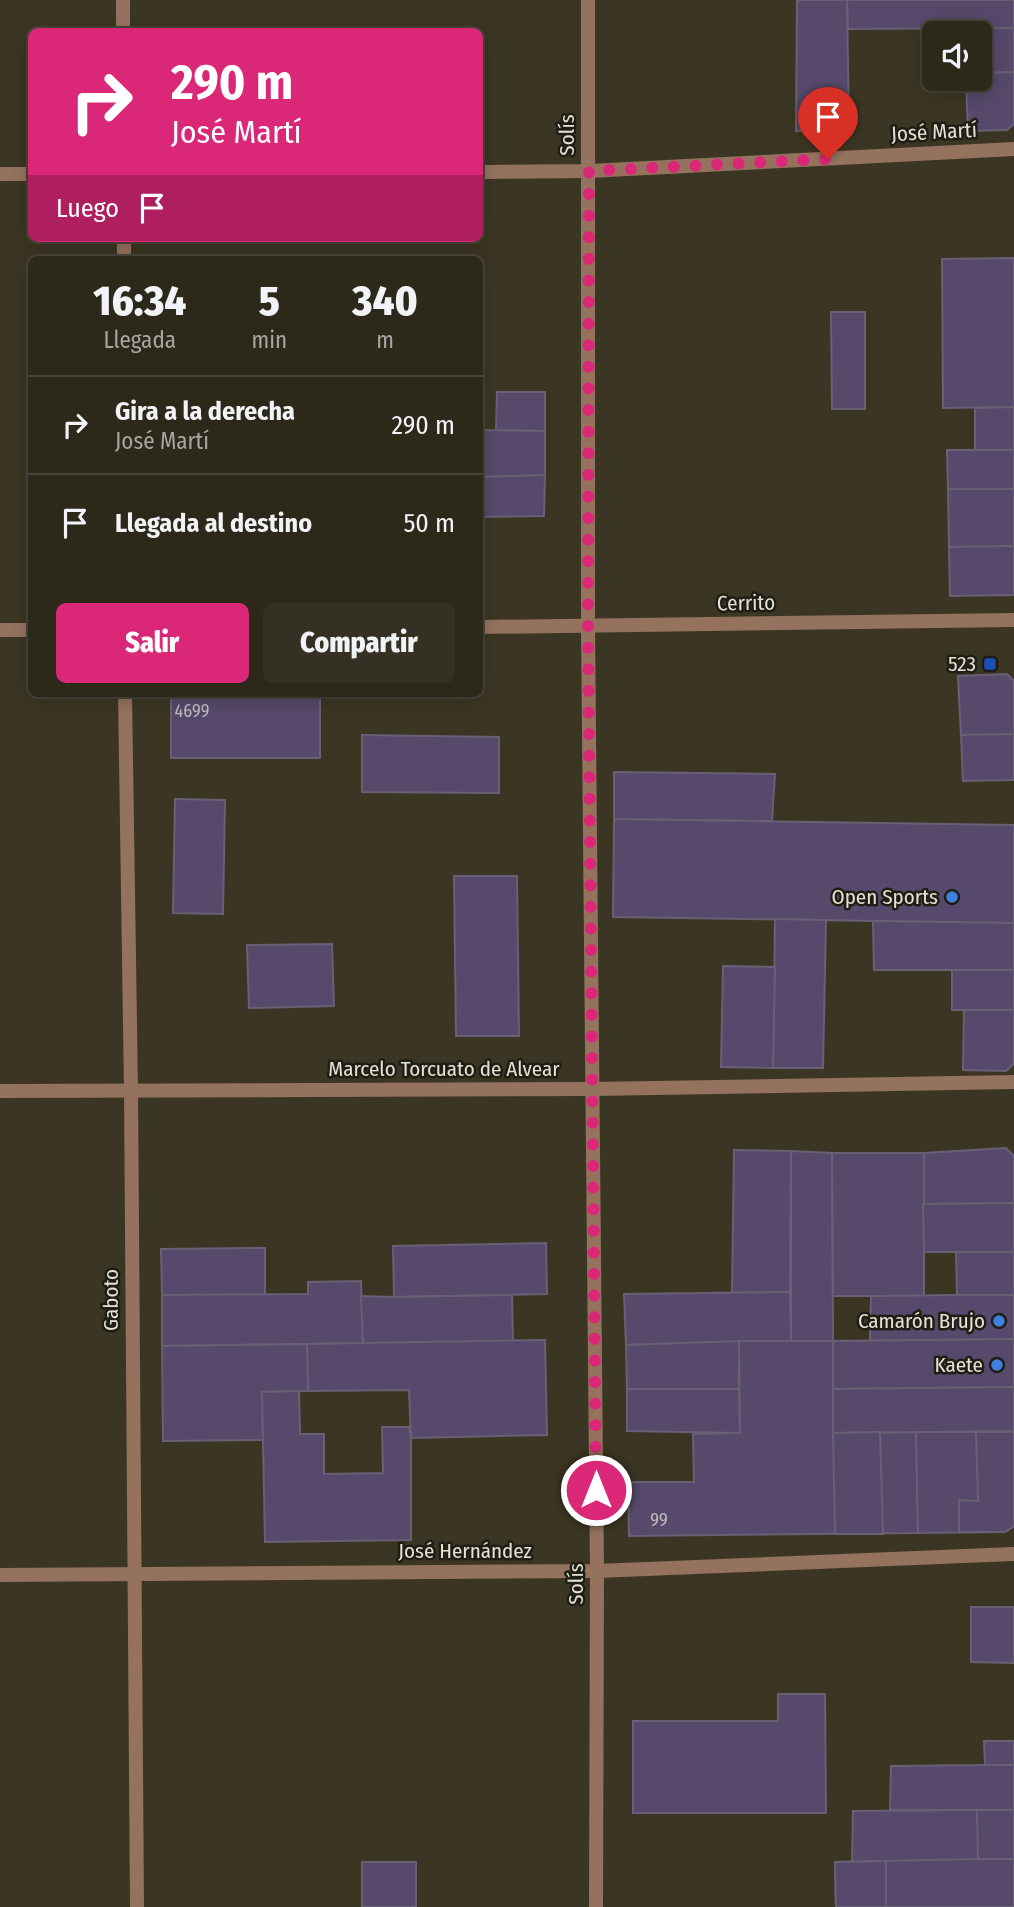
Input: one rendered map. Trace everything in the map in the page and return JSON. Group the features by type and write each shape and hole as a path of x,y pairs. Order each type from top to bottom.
{"street":[{"path":"123,0 123,28"},
{"name":"Solís","path":"587,0 588,627 597,1570 596,1907"},
{"name":"José Martí","path":"483,172 589,171 1014,149"},
{"path":"0,174 28,174"},
{"name":"Cerrito","path":"483,627 1014,620"},
{"path":"0,630 28,630"},
{"name":"Gaboto","path":"125,697 137,1907"},
{"name":"Marcelo Torcuato de Alvear","path":"0,1091 592,1090 1014,1082"},
{"name":"José Hernández","path":"0,1575 597,1570 1014,1554"}],"building":[{"path":"797,0 847,0 849,130 796,131"},
{"path":"847,0 1014,0 1014,28 992,28 992,21 922,21 922,29 848,29"},
{"path":"992,28 1014,28 1014,72 992,73"},
{"path":"1014,72 1014,124 1007,130 968,131 966,91 992,91 992,73"},
{"path":"1014,258 1014,407 943,408 942,259"},
{"path":"831,312 865,312 865,409 832,409"},
{"path":"497,392 545,392 545,431 496,430"},
{"path":"1014,407 1014,450 975,450 975,408"},
{"path":"483,430 545,431 545,475 483,477"},
{"path":"947,450 1014,450 1014,489 948,489"},
{"path":"545,475 544,516 483,517 483,477"},
{"path":"948,489 1014,489 1014,546 949,547"},
{"path":"1014,546 1014,595 950,596 949,547"},
{"path":"1007,674 1014,681 1014,734 961,735 958,676"},
{"path":"171,698 320,698 320,758 171,758"},
{"path":"1014,734 1014,780 963,781 961,735"},
{"path":"362,735 499,737 499,793 362,792"},
{"path":"614,772 775,774 772,821 614,819"},
{"path":"175,799 225,800 223,914 173,913"},
{"path":"614,819 1014,825 1014,923 613,917"},
{"path":"454,876 517,876 519,1036 456,1036"},
{"path":"775,919 826,920 823,1068 773,1068"},
{"path":"873,921 1014,923 1014,970 874,970"},
{"path":"332,944 334,1006 249,1008 247,945"},
{"path":"723,966 775,967 773,1068 721,1067"},
{"path":"952,970 1014,970 1014,1010 952,1010"},
{"path":"964,1010 1014,1010 1014,1064 1006,1071 963,1070"},
{"path":"1006,1148 1014,1156 1014,1203 923,1204 924,1153"},
{"path":"734,1150 791,1151 790,1292 732,1293"},
{"path":"791,1151 832,1153 833,1341 791,1341"},
{"path":"832,1153 924,1153 924,1296 833,1296"},
{"path":"1014,1203 1014,1252 924,1252 923,1204"},
{"path":"546,1243 547,1294 394,1297 393,1246"},
{"path":"265,1248 265,1295 162,1295 161,1249"},
{"path":"956,1252 1014,1252 1014,1295 957,1295"},
{"path":"361,1281 363,1343 162,1346 162,1295 308,1294 308,1282"},
{"path":"790,1292 791,1341 626,1345 624,1294"},
{"path":"512,1295 513,1342 363,1343 361,1296"},
{"path":"1014,1295 1014,1339 870,1341 871,1296"},
{"path":"1014,1339 1014,1387 833,1389 833,1341"},
{"path":"545,1340 547,1435 411,1438 409,1390 308,1391 307,1344"},
{"path":"739,1341 739,1389 627,1389 626,1345"},
{"path":"739,1341 833,1341 833,1433 916,1432 918,1533 629,1536 628,1482 694,1482 693,1434 740,1433"},
{"path":"307,1344 308,1391 262,1392 263,1440 163,1441 162,1346"},
{"path":"1014,1387 1014,1431 833,1433 833,1389"},
{"path":"627,1389 739,1389 740,1433 627,1431"},
{"path":"299,1391 300,1434 324,1434 324,1474 383,1473 382,1427 409,1427 411,1540 265,1542 262,1392"},
{"path":"880,1432 883,1534 835,1534 833,1433"},
{"path":"916,1432 1014,1432 1014,1526 1005,1532 918,1533"},
{"path":"976,1432 1014,1432 1014,1526 1005,1532 959,1532 959,1500 978,1501"},
{"path":"971,1607 1014,1607 1014,1663 971,1662"},
{"path":"778,1694 825,1694 826,1813 633,1813 633,1721 778,1721"},
{"path":"984,1741 1014,1741 1014,1765 985,1765"},
{"path":"1014,1765 1014,1810 890,1810 891,1766"},
{"path":"977,1810 1014,1810 1014,1859 978,1859"},
{"path":"1014,1810 1014,1859 852,1862 853,1811"},
{"path":"1014,1859 1014,1907 836,1907 835,1862"},
{"path":"886,1861 886,1907 836,1907 835,1862"},
{"path":"362,1862 416,1862 416,1907 362,1907"}],"place":[{"name":"523","path":"990,664"},
{"name":"Open Sports","path":"952,897"},
{"name":"Camarón Brujo","path":"999,1321"},
{"name":"Kaete","path":"997,1365"}],"route":[{"path":"596,1490 588,627 589,171 828,159"}]}
